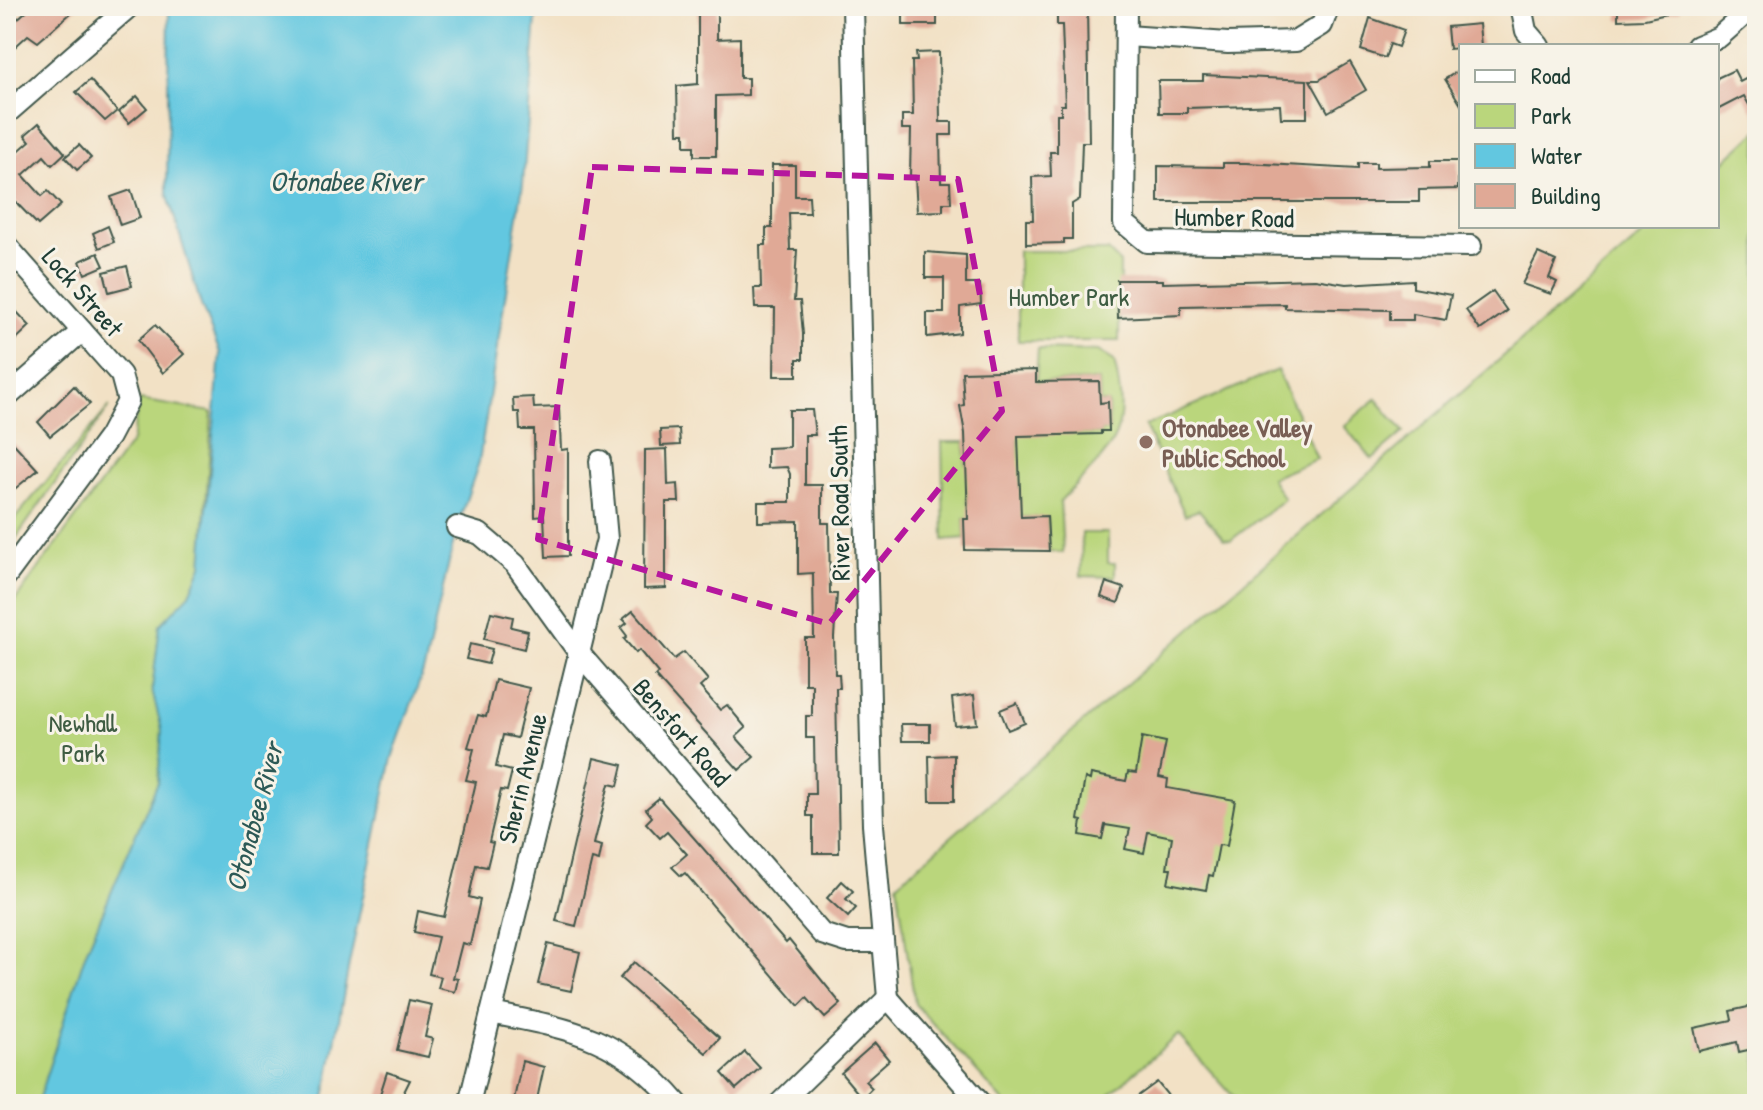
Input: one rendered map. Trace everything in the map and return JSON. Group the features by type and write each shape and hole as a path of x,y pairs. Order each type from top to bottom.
{"street":[{"path":"6,114 130,6"},
{"name":"River Road South","path":"853,6 873,825 888,998"},
{"name":"Humber Road","path":"1126,6 1124,223 1147,242 1471,246"},
{"path":"1127,36 1228,43 1296,41 1322,25 1329,6"},
{"path":"1521,6 1526,31 1537,44"},
{"path":"1702,44 1719,37 1754,6"},
{"name":"Lock Street","path":"6,245 121,375 128,401 109,437 6,576"},
{"path":"6,398 82,331"},
{"name":"Sherin Avenue","path":"469,1104 607,539 600,461"},
{"name":"Bensfort Road","path":"457,527 480,534 515,564 579,653 822,934 847,942 883,942"},
{"path":"779,1104 888,998 981,1104"},
{"path":"491,1013 573,1029 604,1043 658,1081 678,1104"}],"highlighted area":[{"path":"592,167 958,179 1002,411 829,624 538,539"}],"green space":[{"path":"1757,131 1757,1104 1240,1104 1178,1035 1098,1104 1006,1104 915,1004 897,884 1651,228 1719,228 1719,166"},
{"name":"Humber Park","path":"1018,251 1108,251 1120,263 1119,341 1018,341"},
{"path":"1038,349 1098,351 1114,361 1119,387 1121,408 1113,441 1060,501 1063,553 1049,551 1047,517 1018,517 1018,440 1014,433 1100,434 1109,430 1108,403 1100,403 1099,381 1036,382"},
{"path":"1277,370 1317,459 1271,478 1284,499 1231,540 1224,539 1199,510 1185,515 1145,426"},
{"path":"1376,399 1404,432 1372,459 1344,426"},
{"name":"Newhall Park","path":"139,400 212,412 202,566 190,594 160,626 152,690 162,729 158,782 86,952 37,1104 6,1104 6,933 10,922 6,916 6,613 132,441"},
{"path":"110,406 6,552 6,529"},
{"path":"942,442 965,442 966,465 969,465 967,502 977,519 964,519 965,538 944,540"},
{"path":"1082,533 1108,533 1108,563 1115,563 1115,577 1081,576"}],"water":[{"name":"Otonabee River","path":"169,6 537,6 523,184 479,462 457,527 425,666 392,758 349,964 324,1104 37,1104 86,952 158,782 162,730 152,690 160,625 190,594 202,566 220,353 201,305 167,193"}],"building":[{"path":"32,6 79,6 38,42 28,35 6,55 6,11 15,21"},
{"path":"698,6 717,6 717,39 740,38 740,78 748,78 748,95 716,96 716,156 694,156 694,146 685,146 685,133 678,133 677,86 698,84"},
{"path":"903,6 937,6 937,25 903,25"},
{"path":"1057,6 1087,6 1089,142 1082,142 1080,199 1072,204 1072,239 1064,239 1064,243 1026,244 1026,220 1033,220 1032,177 1051,176 1050,152 1057,152 1057,114 1061,114 1061,105 1065,105 1062,25 1057,25"},
{"path":"1618,6 1679,6 1680,11 1645,19 1618,20"},
{"path":"1370,18 1404,30 1398,47 1390,44 1385,58 1361,50"},
{"path":"1479,24 1481,44 1459,44 1459,48 1449,49 1447,27"},
{"path":"939,52 940,122 952,122 952,135 940,135 941,182 950,182 951,203 943,203 943,211 917,212 915,176 910,176 911,129 902,129 902,115 913,115 912,61 917,61 916,53"},
{"path":"1350,62 1366,90 1328,112 1310,80 1319,80"},
{"path":"1459,70 1459,102 1445,79"},
{"path":"1734,70 1740,82 1757,73 1757,119 1744,96 1719,109 1719,77"},
{"path":"1203,75 1307,80 1307,118 1281,118 1280,105 1187,108 1187,113 1159,113 1158,81 1203,81"},
{"path":"90,80 117,111 105,121 76,92"},
{"path":"137,96 147,108 129,123 119,112"},
{"path":"39,123 65,153 52,165 44,156 23,175 42,196 48,191 61,205 38,225 6,192 6,162 30,141 25,135"},
{"path":"79,145 91,158 77,170 65,157"},
{"path":"1430,161 1458,161 1458,189 1419,190 1419,202 1158,202 1158,166 1223,167 1223,163 1246,163 1358,169 1358,163 1376,163 1376,168 1430,167"},
{"path":"772,165 795,165 795,196 809,196 810,213 789,213 790,250 797,250 794,301 800,301 803,334 803,359 797,359 797,376 774,376 775,308 755,308 754,288 761,288 760,245 766,245 766,228 772,228"},
{"path":"131,190 140,218 120,225 111,197"},
{"path":"108,226 114,242 99,248 93,233"},
{"path":"925,252 966,255 966,284 980,284 981,304 960,307 960,333 927,337 927,313 944,313 944,278 925,278"},
{"path":"98,253 104,266 85,274 80,261"},
{"path":"1538,253 1556,261 1549,278 1557,282 1551,294 1522,284"},
{"path":"127,266 132,286 109,292 104,272"},
{"path":"1315,279 1346,284 1413,280 1413,288 1451,295 1446,320 1413,314 1413,320 1390,320 1390,310 1285,308 1285,304 1181,306 1181,315 1118,318 1117,280 1163,280 1163,283"},
{"path":"1493,291 1507,311 1480,330 1466,310"},
{"path":"15,310 30,326 6,349 6,318"},
{"path":"155,325 184,354 163,373 138,340"},
{"path":"1036,370 1036,382 1099,381 1100,403 1108,402 1109,431 1101,431 1101,434 1018,436 1021,517 1047,516 1049,551 965,550 964,519 968,519 965,433 960,406 964,405 962,372"},
{"path":"74,386 90,404 50,436 38,422"},
{"path":"533,397 534,408 559,407 561,450 568,449 568,556 546,557 544,516 535,517 534,430 520,430 519,412 514,412 513,398"},
{"path":"789,410 812,410 815,435 805,435 805,485 822,485 822,523 829,523 830,594 837,594 835,674 839,674 840,688 836,688 839,853 813,853 813,816 807,816 807,794 815,794 814,738 806,738 806,716 812,716 812,684 805,684 805,638 814,638 813,573 798,574 798,521 758,522 758,502 790,502 787,467 767,468 767,448 789,447"},
{"path":"679,429 680,445 661,446 660,430"},
{"path":"6,435 38,470 6,496"},
{"path":"667,449 668,485 678,484 679,502 666,502 666,588 644,589 645,450"},
{"path":"1106,582 1124,588 1118,603 1101,597"},
{"path":"633,611 674,659 684,652 708,680 700,687 720,710 727,705 746,728 736,737 754,757 739,770 655,676 658,673 639,650 636,653 624,639 627,636 621,628 627,623 623,619"},
{"path":"491,612 513,617 511,627 528,631 524,649 484,639"},
{"path":"470,644 492,649 488,664 466,659"},
{"path":"495,680 529,688 517,738 503,735 496,767 512,771 507,791 501,790 489,842 493,843 487,867 476,865 469,897 480,900 470,945 462,943 453,978 458,979 455,992 438,988 441,977 429,974 438,937 414,932 418,911 444,917 476,782 466,780 474,749 468,747 478,715 486,717"},
{"path":"974,695 977,724 955,726 952,698"},
{"path":"1017,703 1025,723 1008,730 1000,710"},
{"path":"901,724 930,724 930,741 902,741"},
{"path":"1142,737 1166,742 1159,777 1168,779 1167,788 1235,800 1227,846 1219,845 1213,876 1209,875 1206,890 1168,883 1172,837 1148,832 1144,853 1125,849 1130,829 1105,825 1102,839 1080,835 1082,821 1078,820 1085,778 1090,780 1091,774 1126,781 1128,772 1136,773"},
{"path":"954,755 954,801 930,801 929,756"},
{"path":"594,758 623,765 618,786 609,784 594,844 602,846 599,861 592,859 576,926 556,921"},
{"path":"659,798 786,943 789,940 841,1004 825,1018 807,998 799,1006 685,873 681,876 672,867 687,854 667,832 660,838 646,823 652,817 646,809"},
{"path":"842,881 853,891 846,899 856,908 848,917 827,898"},
{"path":"548,944 580,952 571,991 538,984"},
{"path":"634,962 720,1038 706,1053 620,978"},
{"path":"409,1000 432,1005 425,1037 433,1039 428,1057 397,1050"},
{"path":"1757,1005 1757,1048 1739,1052 1737,1042 1699,1051 1694,1028 1732,1020 1730,1011"},
{"path":"875,1043 889,1060 865,1081 872,1088 862,1098 841,1073"},
{"path":"745,1052 760,1068 736,1089 722,1073"},
{"path":"522,1061 544,1067 536,1104 513,1104"},
{"path":"387,1072 410,1080 398,1104 377,1104"},
{"path":"1157,1082 1170,1098 1163,1104 1127,1104"}],"place":[{"name":"Otonabee Valley Public School","path":"1146,442"}]}
